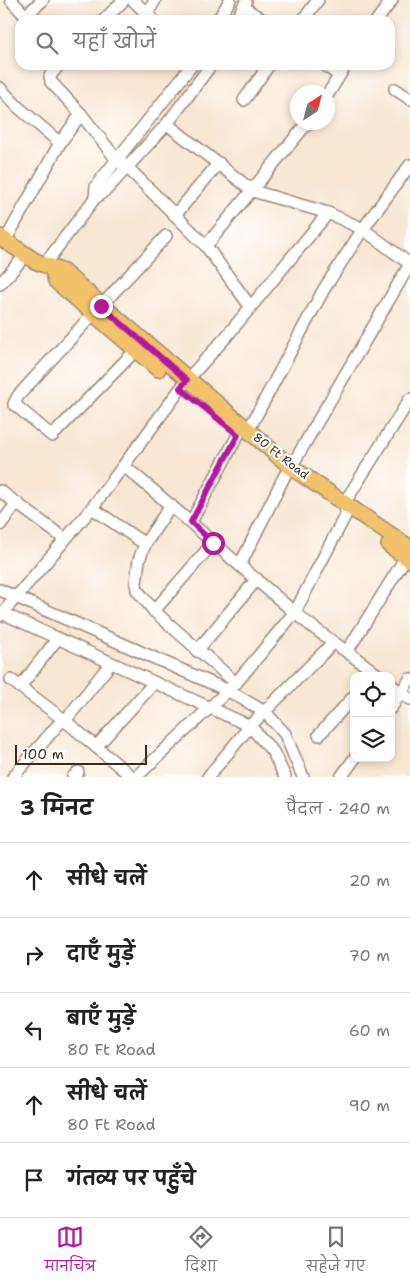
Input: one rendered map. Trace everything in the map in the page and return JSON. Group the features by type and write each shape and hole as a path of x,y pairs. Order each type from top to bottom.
{"main road":[{"path":"2,240 25,256 48,268"},
{"name":"80 Ft Road","path":"48,268 56,281 97,310 288,471 346,508 409,555"},
{"name":"80 Ft Road","path":"97,310 136,350 184,384"}],"street":[{"path":"10,0 24,15"},
{"path":"30,15 43,0"},
{"path":"109,15 124,0"},
{"path":"133,0 148,15"},
{"path":"151,15 155,0"},
{"path":"221,15 230,0"},
{"path":"307,15 318,0"},
{"path":"381,15 392,0"},
{"path":"239,15 245,3 258,15"},
{"path":"55,70 50,76 51,82 81,114 117,160 127,167 206,246 250,306"},
{"path":"95,198 96,186 188,70"},
{"path":"48,268 95,198 107,189 166,124 207,70"},
{"path":"244,100 265,70"},
{"path":"331,70 339,76"},
{"path":"334,85 343,70"},
{"path":"0,88 18,108 60,143"},
{"path":"395,89 410,98"},
{"path":"2,240 60,143 81,114"},
{"path":"166,124 253,191 328,213 363,229 410,264 288,471 240,566"},
{"path":"206,246 302,130"},
{"path":"175,215 219,163"},
{"path":"191,522 324,289 363,229 410,165"},
{"path":"285,777 273,752 250,726 1,614 92,508 184,384 226,337 328,213"},
{"path":"136,350 52,436 14,404 18,396 166,236"},
{"path":"0,284 25,256"},
{"path":"136,777 231,687 294,612 346,508 410,399"},
{"path":"124,466 294,612 332,643 348,650 373,672"},
{"path":"0,491 65,539"},
{"path":"0,525 17,503"},
{"path":"171,505 145,544 139,560 137,590 154,611 197,651 231,687 265,712 284,734 303,777"},
{"path":"92,508 145,544"},
{"path":"154,611 213,543"},
{"path":"348,650 409,555"},
{"path":"197,651 257,579"},
{"path":"0,590 231,687"},
{"path":"58,638 15,683 64,720 132,777"},
{"path":"208,777 250,726 332,643"},
{"path":"13,777 64,720 111,663"},
{"path":"395,705 406,696 410,679"},
{"path":"96,747 154,683"},
{"path":"395,688 406,696"},
{"path":"319,735 350,700"},
{"path":"346,775 353,762"}],"route":[{"path":"101,306 187,380 180,388 238,435 191,522 213,543"}]}
